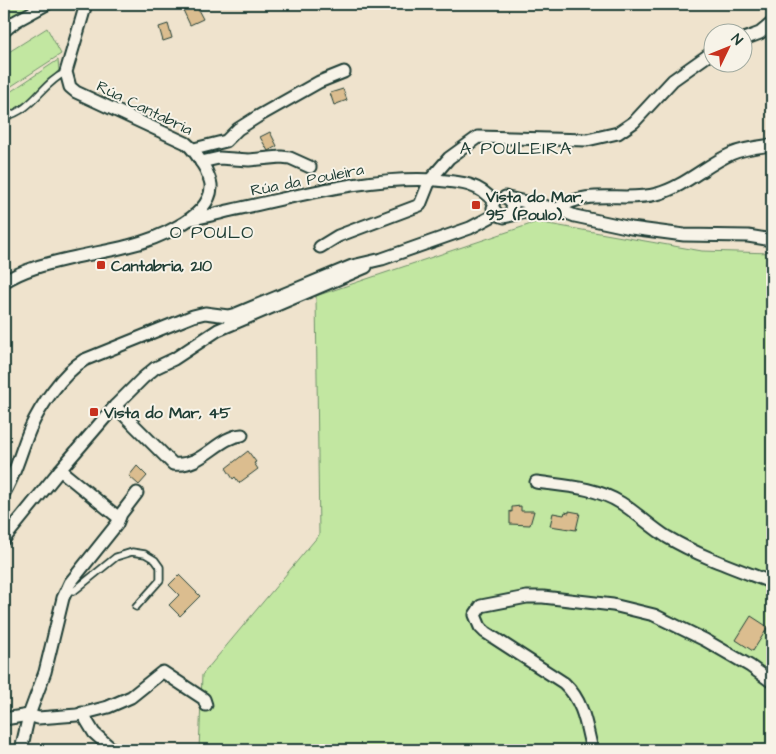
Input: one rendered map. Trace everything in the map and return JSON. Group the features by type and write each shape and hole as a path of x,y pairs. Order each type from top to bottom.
{"street":[{"path":"4,31 16,21 47,4"},
{"path":"66,72 86,4"},
{"path":"754,35 760,33 772,23"},
{"path":"320,247 338,236 420,205 430,180 449,158 478,137 587,140 618,133 634,122 673,80 704,58"},
{"name":"Rúa Cantabria","path":"4,282 31,269 138,243 167,232 191,219 207,202 211,188 210,179 194,149 186,142 76,92 70,87 66,72"},
{"path":"194,149 226,141 238,129 257,117 319,82 344,72"},
{"path":"495,208 502,217 553,208 584,197 644,196 664,192 731,154 751,148 772,145"},
{"path":"201,162 219,158 249,160 281,157 290,158 310,167"},
{"name":"Rúa da Pouleira","path":"191,219 354,184 389,181 430,180 457,182 486,192 495,208"},
{"path":"4,493 11,480 31,427 49,397 73,367 84,360 193,316 213,314 228,316 236,314 347,268 382,259 470,228 495,208 502,197 553,208 574,216 631,228 684,235 748,236 772,240"},
{"path":"508,198 513,206 512,212 508,215"},
{"path":"4,539 115,406 155,368 174,359 210,334 354,274 382,259"},
{"path":"213,314 228,326"},
{"path":"115,406 173,464 202,458 230,438 242,435"},
{"path":"60,470 119,518"},
{"path":"536,482 580,488 606,495 619,502 666,536 713,560 768,581 772,588"},
{"path":"21,750 29,715 45,672 63,598 84,564 117,524 120,514 137,494"},
{"path":"592,750 581,706 574,693 564,684 485,632 480,627 475,615 481,606 527,597 543,597 613,605 654,615 705,640 750,666 772,682"},
{"path":"4,719 29,715 38,718 82,713 123,702 163,672 204,699 206,705"},
{"path":"82,713 94,732 113,750"}],"lane":[{"path":"4,118 24,110 52,80 66,72"},
{"path":"67,590 74,591 116,557 132,552 145,554 155,560 160,567 160,580 136,607"}],"green space":[{"path":"4,4 36,4 4,22"},
{"path":"47,28 61,54 10,87 4,77 4,55"},
{"path":"58,60 59,70 40,90 21,106 4,114 4,96"},
{"path":"537,222 702,251 772,253 772,750 199,750 202,675 319,535 316,296"}],"building":[{"path":"195,4 203,19 190,25 183,10"},
{"path":"168,24 172,38 163,41 159,27"},
{"path":"343,89 347,100 334,105 330,93"},
{"path":"270,132 277,146 268,151 260,137"},
{"path":"248,451 256,462 254,463 258,469 239,483 235,477 233,479 226,468"},
{"path":"137,466 147,476 139,485 129,476"},
{"path":"521,506 521,511 534,511 530,525 510,524 510,511 512,512 512,507"},
{"path":"569,511 580,513 576,530 550,526 553,513 564,515 565,512 569,513"},
{"path":"179,575 200,596 180,616 169,605 179,595 169,585"},
{"path":"751,616 768,627 753,651 736,640"}],"place":[{"name":"Vista do Mar, 95 (Poulo).","path":"476,205"},
{"name":"Cantabria, 210","path":"101,265"},
{"name":"Vista do Mar, 45","path":"94,412"}],"district":[{"name":"A POULEIRA","path":"516,148"},
{"name":"O POULO","path":"212,232"}]}
